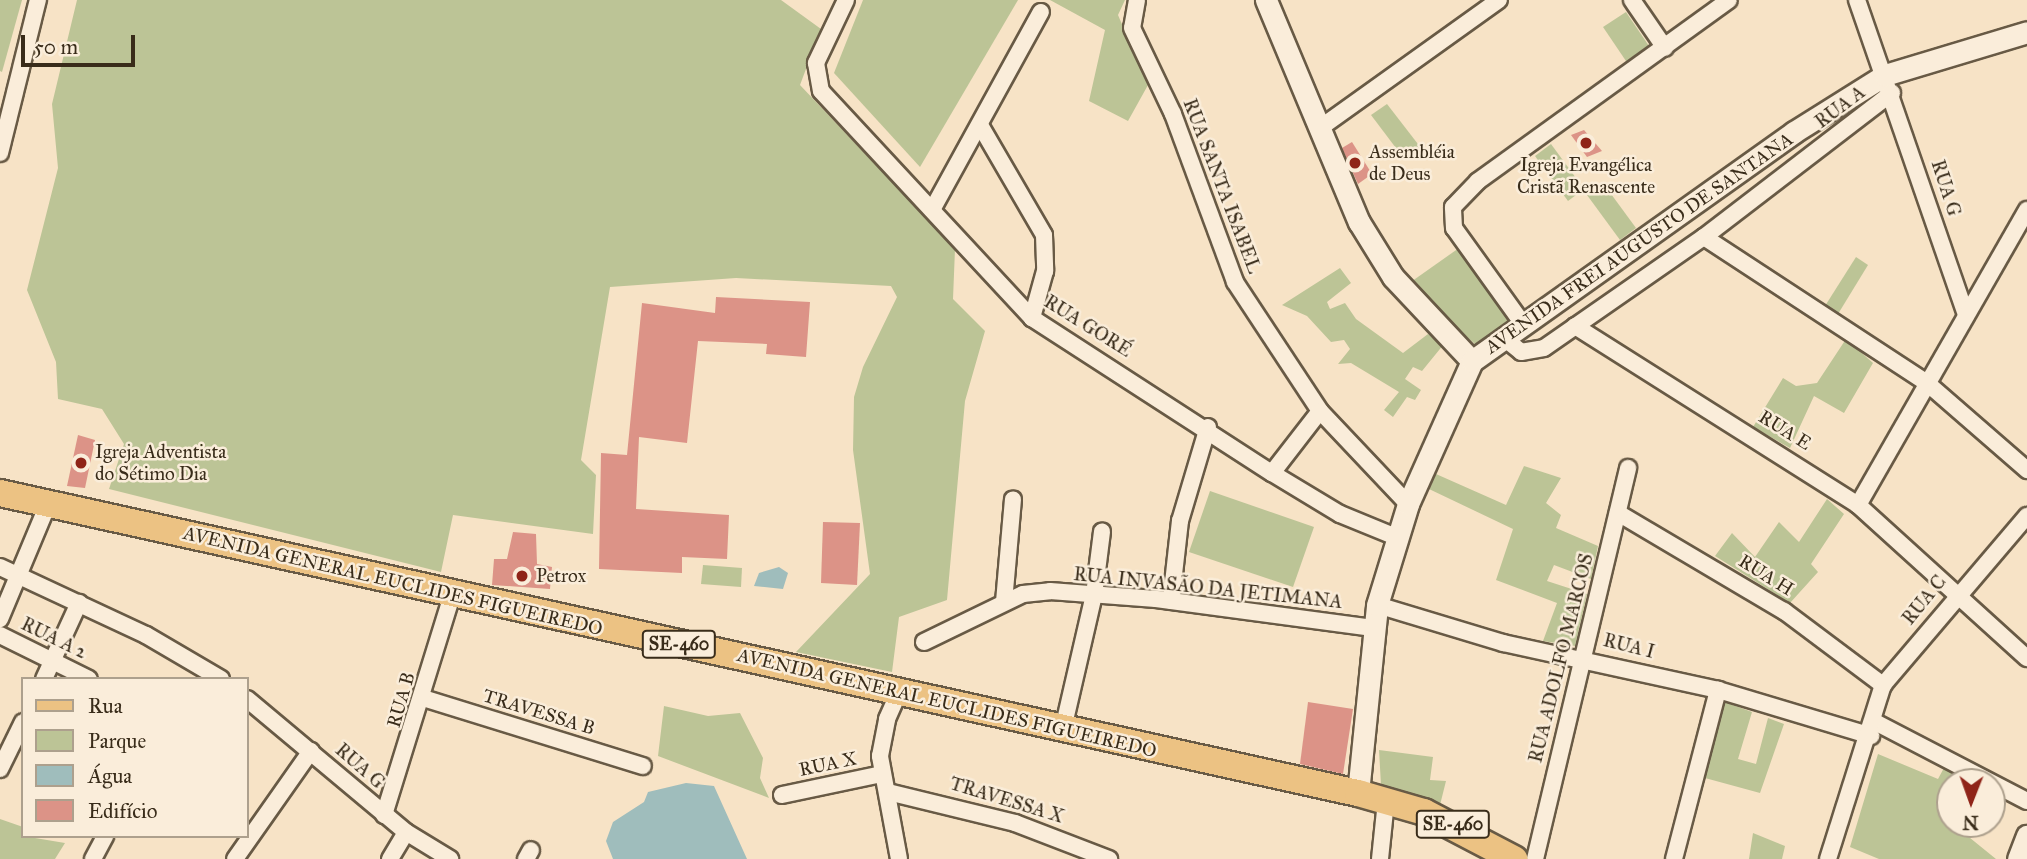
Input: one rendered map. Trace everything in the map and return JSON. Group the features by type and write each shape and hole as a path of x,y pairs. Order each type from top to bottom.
{"main road":[{"name":"AVENIDA GENERAL EUCLIDES FIGUEIREDO","path":"0,493 1357,793 1465,830 1514,859"}],"street":[{"path":"0,153 7,81 38,0"},
{"name":"RUA GORÉ","path":"846,0 820,54 816,78 821,91 1032,318 1208,427 1272,473 1340,514 1396,537"},
{"name":"RUA SANTA ISABEL","path":"1137,0 1132,28 1173,114 1227,264 1257,321 1320,411 1408,503"},
{"path":"1266,0 1320,128 1345,196 1393,277 1472,361"},
{"path":"1320,128 1499,0"},
{"path":"1632,0 1665,48"},
{"path":"1523,324 1454,228 1453,207 1478,181 1729,0"},
{"name":"RUA G","path":"1857,0 1889,84 1966,315"},
{"path":"932,210 1041,12"},
{"name":"AVENIDA FREI AUGUSTO DE SANTANA","path":"1357,793 1377,605 1408,503 1472,361 1523,324 1889,84 2027,32"},
{"name":"RUA A","path":"1504,338 1531,353 1575,326 1704,237 1889,84"},
{"path":"980,125 1044,235 1045,271 1032,318"},
{"path":"1858,505 2027,210"},
{"path":"1704,237 1927,383 2027,470"},
{"name":"RUA E","path":"1575,326 1858,505 1954,595 2027,658"},
{"path":"1272,473 1320,411"},
{"path":"1171,601 1180,521 1208,427"},
{"name":"RUA ADOLFO MARCOS","path":"1535,859 1581,656 1628,468"},
{"path":"1004,602 1013,499"},
{"path":"0,619 48,504"},
{"name":"RUA H","path":"1618,513 1784,611 1883,685"},
{"name":"RUA C","path":"1828,859 1873,729 1883,685 1954,595 2027,516"},
{"path":"1063,729 1094,595 1102,532"},
{"path":"0,567 20,572 211,676"},
{"name":"RUA INVASÃO DA JETIMANA","path":"924,642 1004,602 1033,592 1171,601 1373,628"},
{"name":"RUA B","path":"384,815 423,698 452,595"},
{"path":"45,677 79,603"},
{"name":"RUA I","path":"1377,605 1503,643 1581,656 1873,729 2027,802"},
{"name":"RUA A 2","path":"0,635 85,677"},
{"path":"1674,859 1718,690"},
{"name":"RUA X","path":"899,692 884,729 883,774 899,859"},
{"name":"TRAVESSA B","path":"423,698 643,766"},
{"name":"RUA G","path":"248,700 312,751 384,815 450,859"},
{"path":"0,769 21,726"},
{"path":"235,859 312,751"},
{"name":"RUA X","path":"782,795 883,774"},
{"name":"TRAVESSA X","path":"888,792 1015,823 1109,859"},
{"path":"1380,859 1386,801"},
{"path":"390,859 406,832"},
{"path":"2018,859 2027,836"},
{"path":"93,859 104,838"}],"green space":[{"path":"0,0 22,0 2,72 0,71"},
{"path":"77,0 781,0 821,29 800,85 955,249 953,299 985,331 965,401 947,600 899,617 892,672 796,652 870,574 853,450 854,397 863,367 897,297 891,286 736,278 610,287 581,460 596,475 593,534 453,515 441,572 109,489 124,444 102,409 58,399 56,362 27,290 58,168 52,104"},
{"path":"863,0 1018,0 920,167 834,73"},
{"path":"1050,0 1125,0 1118,15 1148,85 1128,121 1089,101 1105,30"},
{"path":"1626,12 1651,49 1628,64 1603,27"},
{"path":"1387,104 1421,148 1405,160 1371,115"},
{"path":"1551,144 1584,189 1568,201 1535,156"},
{"path":"1603,183 1636,228 1620,240 1587,195"},
{"path":"1459,248 1512,323 1476,345 1408,284"},
{"path":"1856,257 1868,265 1838,314 1825,306"},
{"path":"1340,268 1351,283 1327,302 1330,309 1345,303 1356,319 1403,353 1428,334 1444,344 1422,371 1413,367 1405,379 1421,390 1415,400 1407,397 1393,417 1384,410 1399,392 1351,363 1338,364 1350,349 1344,340 1331,342 1307,316 1282,305"},
{"path":"1846,339 1873,363 1844,413 1814,396 1790,448 1753,427 1783,378 1796,386 1817,383"},
{"path":"1524,466 1561,478 1546,503 1561,515 1556,528 1598,546 1591,579 1554,565 1547,581 1587,594 1575,646 1543,641 1557,603 1496,580 1513,529 1429,489 1436,474 1506,505"},
{"path":"1210,491 1314,527 1293,587 1189,552"},
{"path":"1827,499 1844,514 1811,564 1818,572 1790,603 1715,556 1732,533 1755,557 1779,522 1799,542"},
{"path":"703,565 742,568 741,587 701,584"},
{"path":"1722,701 1752,712 1738,759 1756,764 1768,718 1784,724 1760,793 1705,778"},
{"path":"664,706 708,716 740,713 763,758 760,778 769,798 658,756"},
{"path":"1379,750 1433,757 1430,780 1446,781 1440,805 1381,785"},
{"path":"1878,754 1936,778 1936,838 1970,838 1996,859 1879,859 1850,847"},
{"path":"0,819 21,826 21,838 65,843 55,859 0,859"},
{"path":"1753,833 1785,846 1782,859 1749,859"}],"water":[{"path":"779,567 788,573 783,589 754,586 759,573"},
{"path":"686,783 714,786 747,859 613,859 606,841 613,822 644,802 648,792"}],"building":[{"name":"Igreja Evangélica Cristã Renascente","path":"1584,130 1602,151 1587,157 1571,135"},
{"name":"Assembléia de Deus","path":"1352,142 1372,174 1358,184 1342,148"},
{"path":"716,297 810,302 806,357 766,354 767,344 698,341 687,443 639,437 636,509 729,515 727,559 682,557 682,573 599,569 601,453 627,455 642,303 715,313"},
{"name":"Igreja Adventista do Sétimo Dia","path":"78,435 95,440 85,488 67,486"},
{"path":"823,522 860,523 857,585 821,583"},
{"name":"Petrox","path":"513,532 536,534 537,564 552,567 550,589 492,585 494,559 507,559"},
{"path":"1308,702 1353,709 1343,774 1300,764"}],"place":[{"name":"Igreja Evangélica Cristã Renascente","path":"1586,143"},
{"name":"Assembléia de Deus","path":"1355,163"},
{"name":"Igreja Adventista do Sétimo Dia","path":"81,463"},
{"name":"Petrox","path":"522,576"}]}
